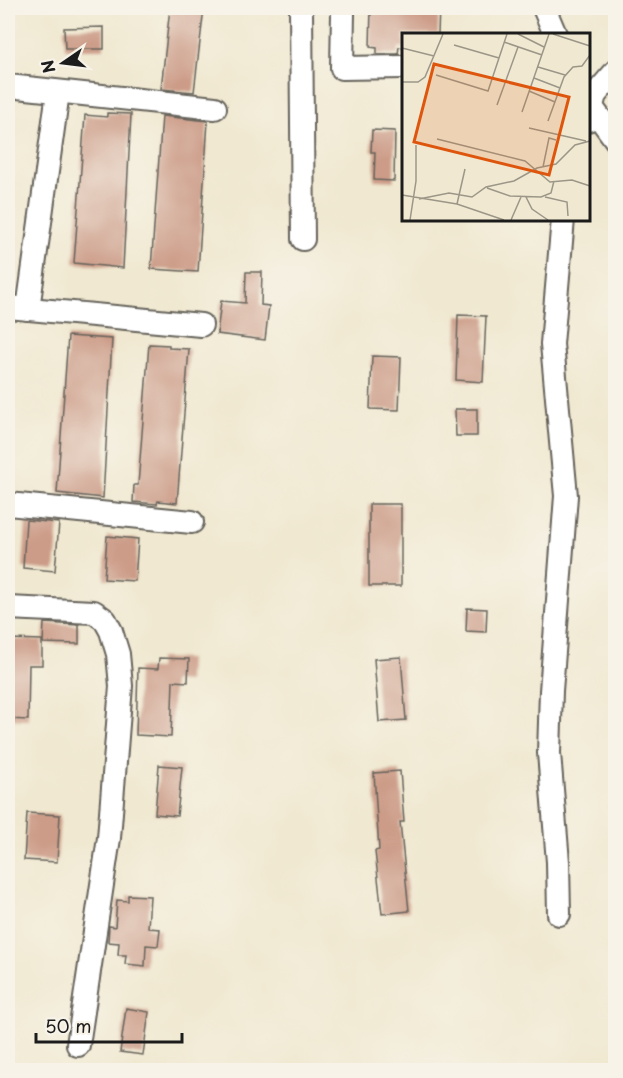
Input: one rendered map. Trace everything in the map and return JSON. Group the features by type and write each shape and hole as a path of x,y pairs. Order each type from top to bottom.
{"street":[{"path":"301,8 303,239"},
{"path":"544,8 555,33"},
{"path":"343,13 342,68 402,67"},
{"path":"615,71 595,95 590,110 615,140"},
{"path":"8,86 215,108"},
{"path":"57,92 18,308 201,325"},
{"path":"559,914 558,862 549,753 551,691 566,496 552,344 563,220"},
{"path":"8,504 192,522"},
{"path":"8,608 94,612 105,620 118,654 121,686 110,838 78,1045"}],"building":[{"path":"170,8 204,8 194,92 161,89"},
{"path":"371,8 439,8 438,33 402,33 402,48 399,47 398,54 377,54 377,48 370,47"},
{"path":"104,27 104,49 65,49 64,28"},
{"path":"107,113 131,114 123,268 74,263 85,115 107,117"},
{"path":"162,116 208,121 198,272 151,269"},
{"path":"372,130 395,131 394,181 374,180 375,152 371,152"},
{"path":"246,272 262,272 261,305 269,306 265,340 217,334 221,301 245,303"},
{"path":"458,315 486,316 483,382 456,380"},
{"path":"68,336 112,339 103,498 57,493"},
{"path":"149,344 189,349 177,503 133,502 134,485 138,485"},
{"path":"372,356 401,357 399,410 370,409"},
{"path":"455,409 477,409 477,436 456,436"},
{"path":"369,504 401,504 401,586 369,586"},
{"path":"26,520 59,523 55,571 23,568"},
{"path":"107,536 138,539 135,581 104,579"},
{"path":"467,608 487,609 486,632 466,631"},
{"path":"44,623 79,625 79,644 43,643"},
{"path":"9,639 42,640 42,665 29,665 28,720 8,719"},
{"path":"401,657 406,720 379,722 374,659"},
{"path":"159,658 189,659 188,682 173,681 171,737 136,735 138,668 158,669"},
{"path":"159,765 182,767 177,816 155,814"},
{"path":"400,771 404,822 400,822 409,911 382,914 375,851 379,850 374,773"},
{"path":"27,813 60,815 57,862 24,860"},
{"path":"128,895 150,896 148,928 160,929 158,946 146,945 145,966 125,964 126,955 118,955 119,943 108,942 109,926 115,927 117,900 128,901"},
{"path":"126,1008 149,1012 143,1055 120,1052"}]}
